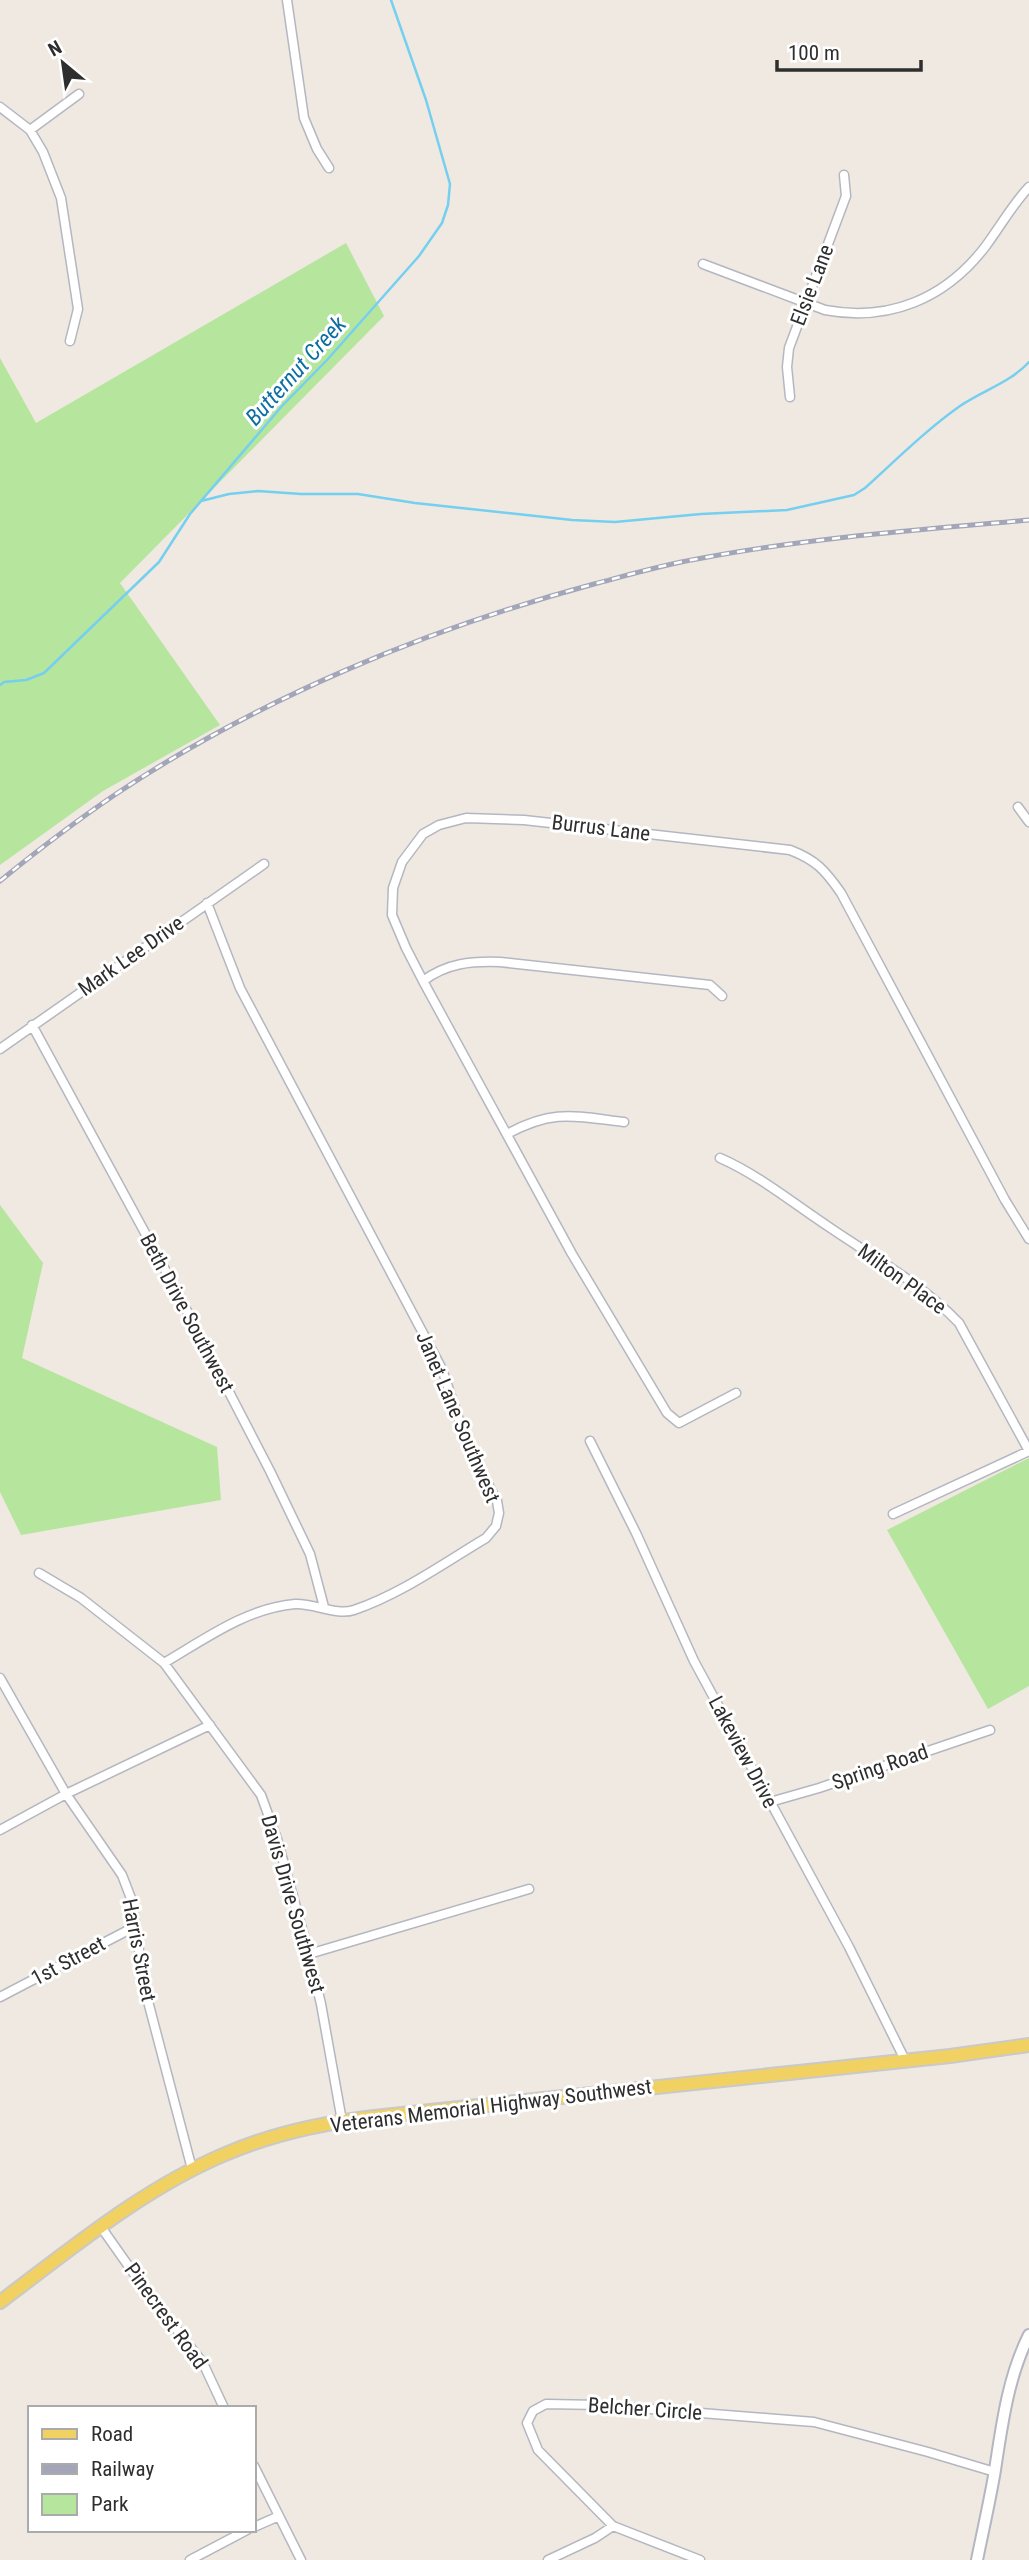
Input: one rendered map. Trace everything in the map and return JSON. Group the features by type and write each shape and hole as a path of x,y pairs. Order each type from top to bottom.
{"main road":[{"name":"Veterans Memorial Highway Southwest","path":"0,2302 101,2227 155,2191 192,2169 258,2141 342,2121 1029,2045"}],"street":[{"path":"288,0 303,118 329,168"},
{"path":"30,130 79,94"},
{"path":"0,107 30,130 43,152 61,198 78,309 70,341"},
{"name":"Elsie Lane","path":"790,397 787,358 804,303 846,196 844,175"},
{"path":"703,264 804,303 843,313 891,311 922,300 944,288 971,262 1029,187"},
{"path":"1018,807 1029,822"},
{"name":"Burrus Lane","path":"736,1393 679,1423 667,1413 572,1254 405,948 392,915 393,888 402,862 423,834 439,825 466,818 524,820 790,850 810,857 826,872 841,893 1005,1200 1029,1238"},
{"name":"Mark Lee Drive","path":"0,1049 264,864"},
{"name":"Janet Lane Southwest","path":"164,1663 242,1619 271,1608 299,1604 350,1611 382,1598 486,1538 496,1526 499,1513 497,1501 468,1447 442,1369 240,988 207,903"},
{"path":"423,981 451,966 470,961 500,962 710,985 722,996"},
{"name":"Beth Drive Southwest","path":"32,1026 175,1287 270,1471 310,1554 324,1608"},
{"path":"507,1134 529,1122 559,1115 624,1122"},
{"name":"Milton Place","path":"720,1158 771,1188 917,1287 946,1310 959,1323 1029,1451"},
{"name":"Lakeview Drive","path":"590,1441 636,1533 694,1661 849,1947 905,2060"},
{"path":"893,1514 1029,1451"},
{"name":"Davis Drive Southwest","path":"39,1573 81,1598 164,1663 261,1795 277,1839 309,1954 342,2121"},
{"name":"Harris Street","path":"0,1678 66,1794 122,1875 132,1901 144,1986 192,2169"},
{"path":"0,1830 66,1794 210,1725"},
{"name":"Spring Road","path":"770,1801 819,1788 990,1730"},
{"path":"309,1954 529,1889"},
{"name":"1st Street","path":"0,1997 136,1926"},
{"name":"Pinecrest Road","path":"101,2227 144,2288 203,2363 223,2406"},
{"path":"977,2560 1012,2375 1029,2335"},
{"name":"Belcher Circle","path":"700,2560 613,2526 538,2450 527,2423 533,2411 546,2404 600,2405 814,2422 995,2472"},
{"path":"256,2470 301,2560"},
{"path":"256,2526 279,2516"},
{"path":"548,2560 595,2538 613,2526"},
{"path":"190,2560 243,2532"}],"green space":[{"path":"346,243 384,316 120,583 220,725 103,791 0,865 0,358 36,423"},
{"path":"0,1205 43,1263 22,1358 217,1447 221,1500 21,1535 0,1492"},
{"path":"1029,1458 1029,1686 988,1709 887,1530"}],"waterway":[{"name":"Butternut Creek","path":"0,685 44,673 159,562 190,514 282,406 327,360 419,256 442,223 448,205 450,184 426,100 391,0"},
{"path":"201,501 258,491 358,494 415,503 615,522 787,510 854,495 947,415 1014,375 1029,362"}],"railway":[{"path":"0,881 116,794 228,727 346,670 469,622 594,584 697,559 821,540 1029,520"}]}
